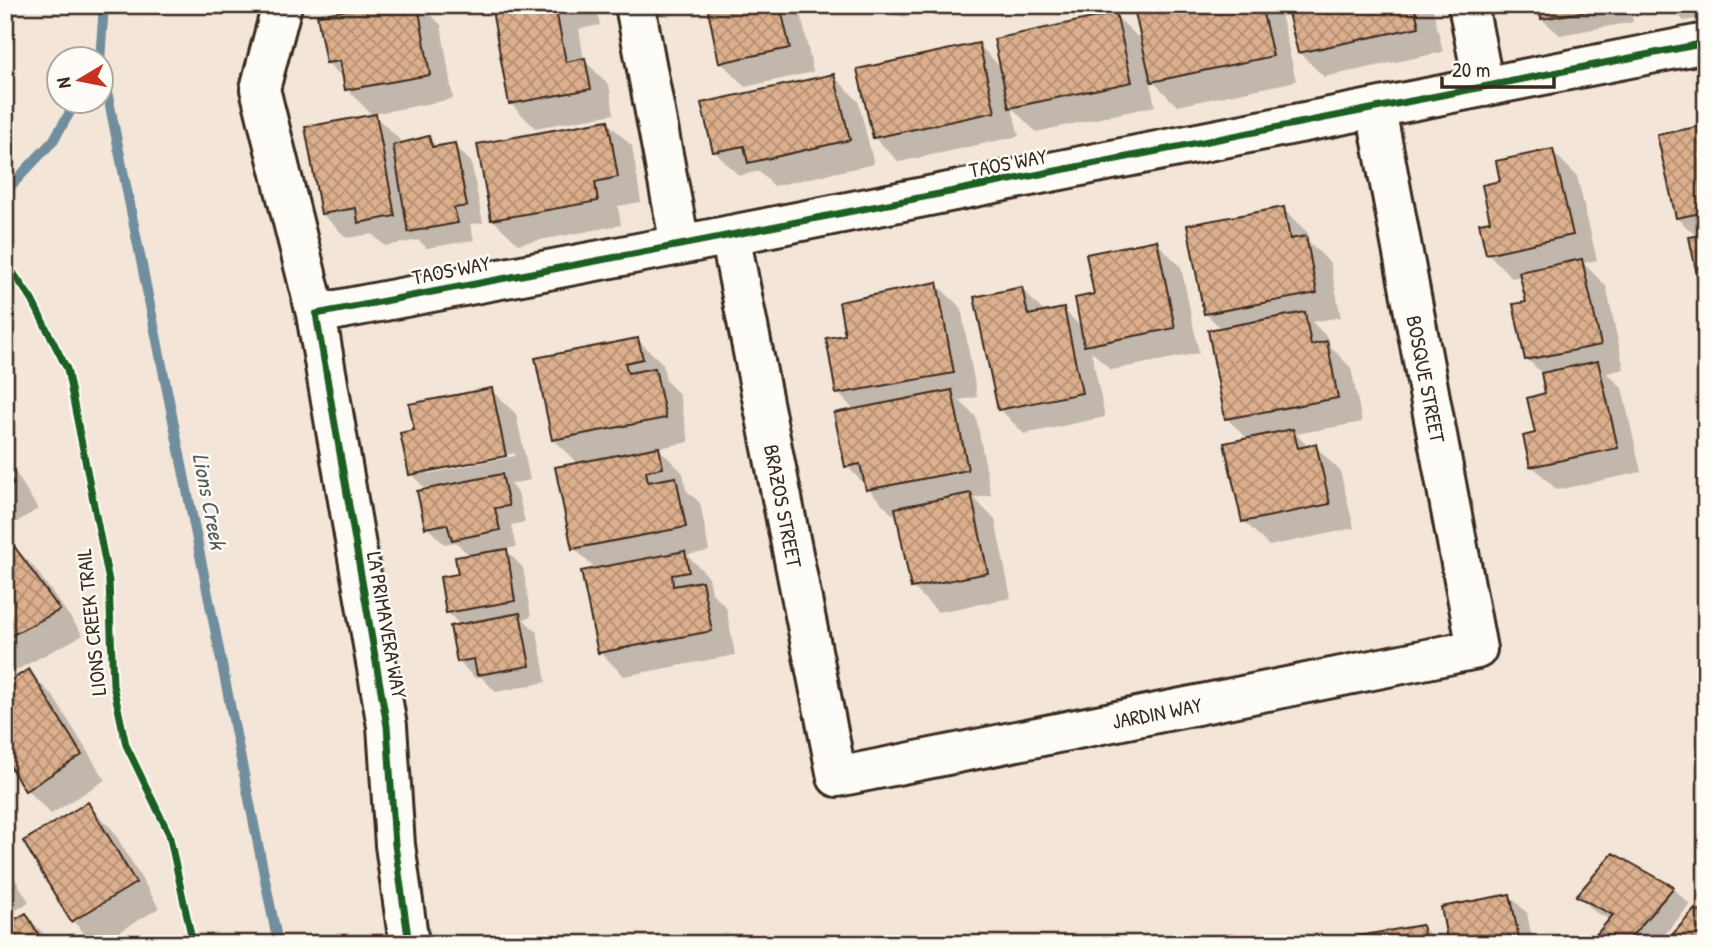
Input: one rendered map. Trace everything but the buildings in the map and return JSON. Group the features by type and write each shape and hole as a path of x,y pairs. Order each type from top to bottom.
{"street":[{"name":"LA PRIMAVERA WAY","path":"282,5 260,89 316,314 387,726 395,845 409,944"},
{"path":"635,5 680,245"},
{"path":"1468,5 1484,87"},
{"name":"TAOS WAY","path":"316,314 1706,43"},
{"name":"BOSQUE STREET","path":"1376,109 1477,649"},
{"name":"BRAZOS STREET","path":"730,235 837,777"},
{"name":"JARDIN WAY","path":"837,777 1477,649"}],"waterway":[{"path":"101,46 104,5"},
{"path":"5,192 53,141 68,116"},
{"name":"Lions Creek","path":"112,116 278,944"}],"cycle path":[{"path":"409,944 395,845 387,726 316,314 1706,43"},
{"name":"LIONS CREEK TRAIL","path":"5,261 32,300 67,369 109,581 113,685 126,745 169,834 193,944"}]}
